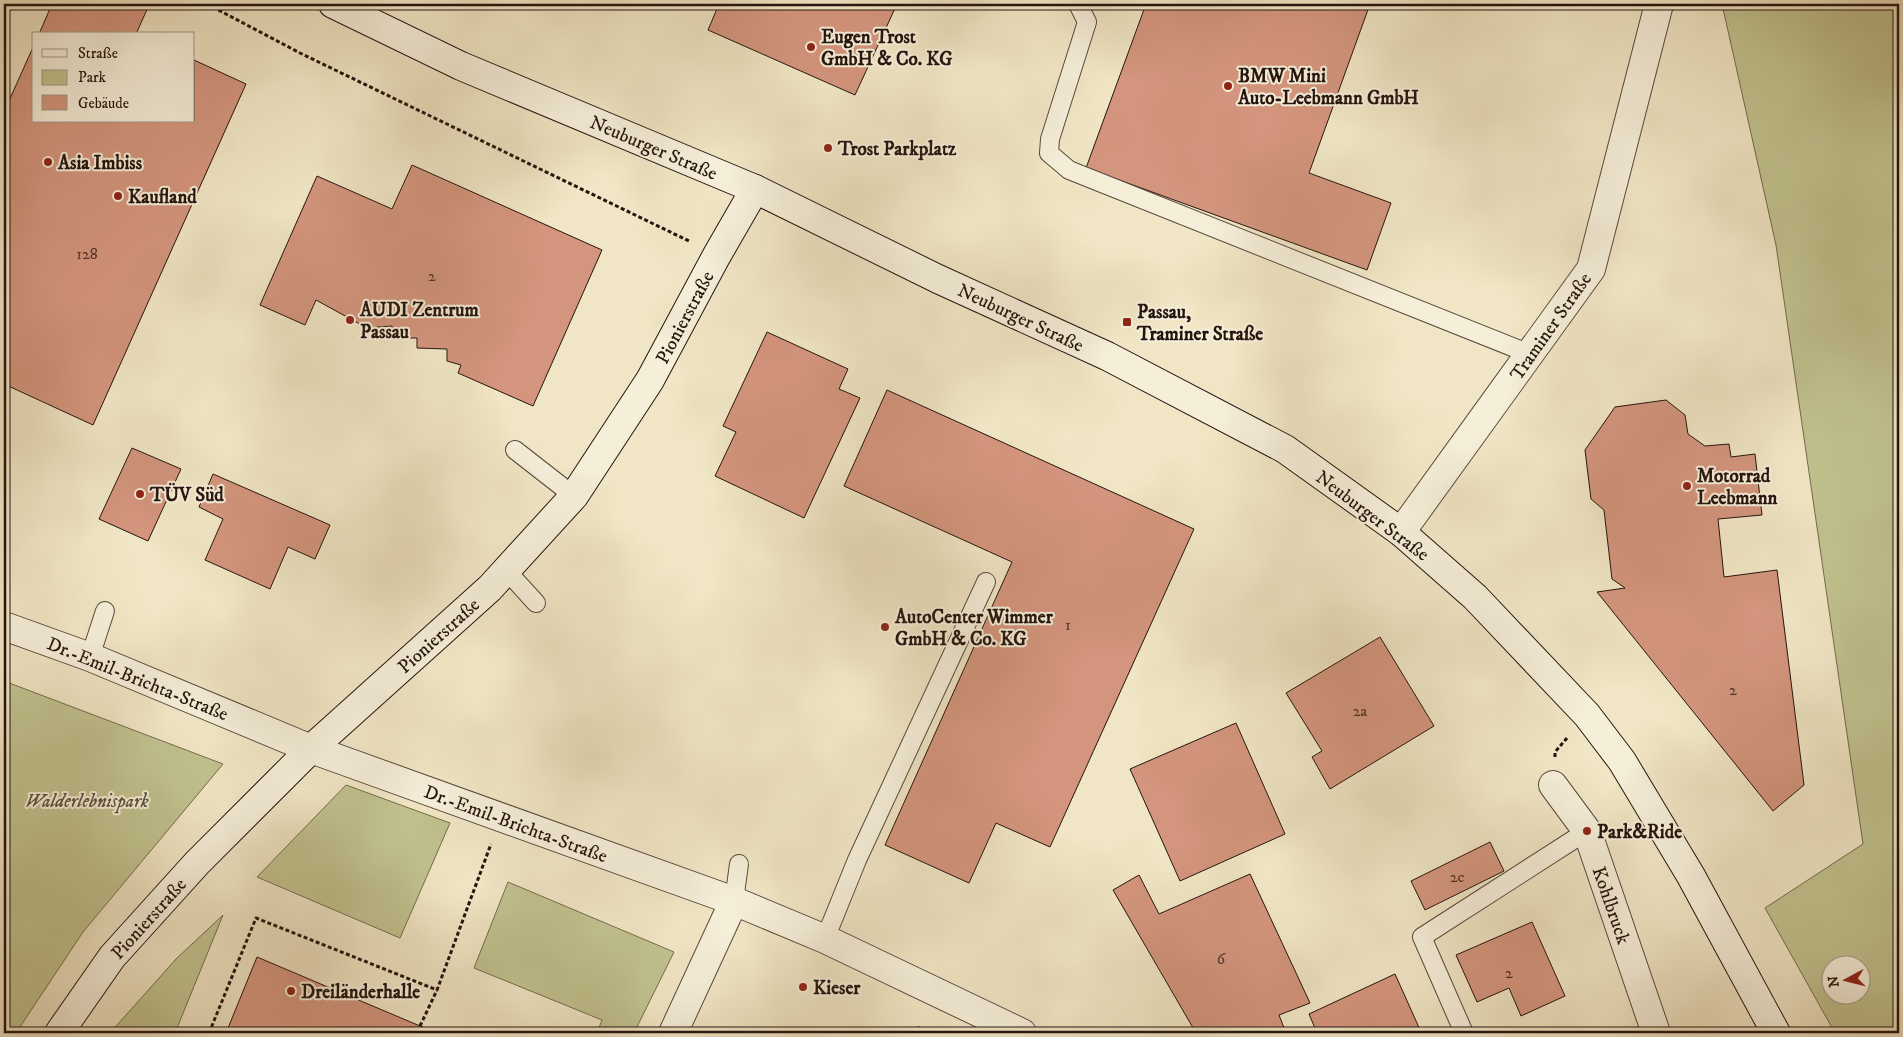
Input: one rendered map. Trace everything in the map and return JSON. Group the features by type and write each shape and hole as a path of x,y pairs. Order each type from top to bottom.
{"street":[{"name":"Neuburger Straße","path":"333,4 461,66 755,189 938,278 1107,356 1285,449 1401,532 1474,597 1587,714 1622,761 1691,876 1776,1033"},
{"name":"Traminer Straße","path":"1401,532 1591,269 1659,4"},
{"name":"Pionierstraße","path":"59,1033 112,957 197,863 310,749 427,646 506,570 574,496 650,380 717,254 755,189"},
{"name":"Dr.-Emil-Brichta-Straße","path":"4,626 90,657 310,749 734,901 826,939 1022,1033"},
{"name":"Kohlbruck","path":"1552,786 1587,831 1656,1033"},
{"path":"673,1033 734,901"}],"lane":[{"path":"1078,4 1088,22 1050,139 1049,154 1069,170 1530,354"},
{"path":"515,450 574,496"},
{"path":"506,570 536,603"},
{"path":"826,939 858,860 986,582"},
{"path":"90,657 105,611"},
{"path":"1464,1033 1422,937 1587,831"},
{"path":"734,901 739,864"}],"path":[{"path":"207,4 300,53 717,254"},
{"path":"1552,786 1555,752 1587,714"},
{"path":"420,1026 436,990 501,817"},
{"path":"209,1033 256,918 436,990"}],"green space":[{"path":"1722,4 1899,4 1899,1033 1835,1033 1765,908 1863,844 1776,245"},
{"name":"Walderlebnispark","path":"4,681 223,764 83,932 16,1033 4,1033"},
{"path":"346,785 450,823 400,938 257,877"},
{"path":"508,882 674,952 634,1033 597,1033 602,1020 474,968"},
{"path":"223,915 175,1033 110,1033 176,959"}],"building":[{"path":"52,4 149,5 137,32 40,32"},
{"name":"Eugen Trost GmbH & Co. KG","path":"719,4 897,4 855,95 708,30"},
{"name":"BMW Mini Auto-Leebmann GmbH","path":"1146,4 1370,4 1309,173 1391,203 1367,270 1086,168"},
{"path":"32,49 32,122 195,122 195,60 246,84 93,425 4,384 4,112"},
{"path":"412,165 602,250 533,406 458,373 461,365 447,361 447,349 417,348 417,338 392,338 392,326 367,328 316,300 305,325 260,305 317,176 392,209"},
{"path":"767,332 848,369 839,389 860,398 804,518 715,476 736,432 723,426"},
{"path":"887,390 1194,529 1050,847 996,823 969,883 885,845 1012,562 844,486"},
{"path":"1666,400 1685,415 1688,434 1705,446 1729,444 1731,457 1755,454 1762,515 1718,519 1724,577 1777,570 1804,785 1773,811 1597,592 1625,588 1612,579 1604,510 1591,499 1585,450 1615,407"},
{"name":"TÜV Süd","path":"132,448 181,469 148,541 99,519"},
{"path":"213,474 330,525 315,559 288,547 270,589 205,560 223,519 199,507"},
{"path":"1380,637 1434,726 1330,789 1312,757 1322,751 1286,693"},
{"path":"1236,723 1285,834 1180,881 1130,769"},
{"path":"1490,842 1504,871 1425,910 1411,881"},
{"path":"1250,874 1310,1003 1279,1015 1286,1033 1247,1033 1245,1030 1239,1033 1196,1033 1113,890 1139,875 1159,914"},
{"path":"1532,922 1565,996 1521,1016 1509,988 1477,1002 1456,955"},
{"name":"Dreiländerhalle","path":"257,957 420,1026 438,1033 226,1033"},
{"path":"1395,974 1421,1032 1317,1033 1309,1014"},
{"path":"920,1027 920,1033 863,1033"}],"place":[{"name":"Eugen Trost GmbH & Co. KG","path":"811,47"},
{"name":"BMW Mini Auto-Leebmann GmbH","path":"1228,86"},
{"name":"Trost Parkplatz","path":"828,148"},
{"name":"Asia Imbiss","path":"48,162"},
{"name":"Kaufland","path":"118,196"},
{"name":"AUDI Zentrum Passau","path":"350,320"},
{"name":"Passau, Traminer Straße","path":"1127,322"},
{"name":"Motorrad Leebmann","path":"1687,486"},
{"name":"TÜV Süd","path":"140,494"},
{"name":"AutoCenter Wimmer GmbH & Co. KG","path":"885,627"},
{"name":"Park&Ride","path":"1587,831"},
{"name":"Kieser","path":"803,987"},
{"name":"Dreiländerhalle","path":"291,991"}]}
